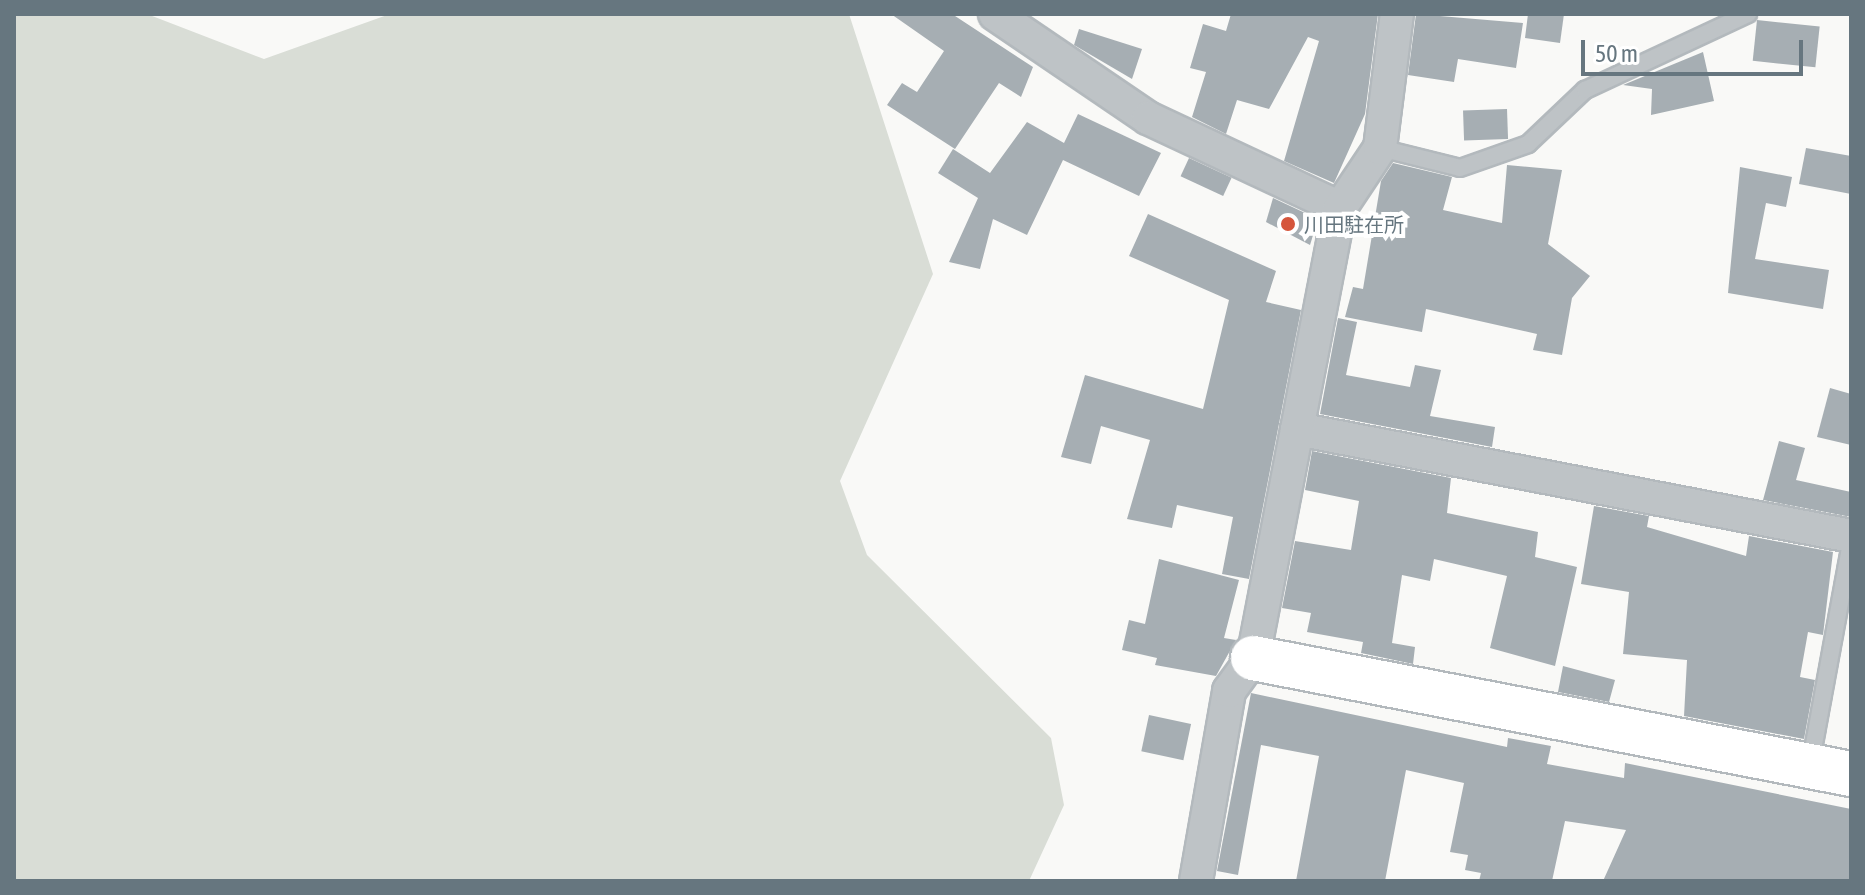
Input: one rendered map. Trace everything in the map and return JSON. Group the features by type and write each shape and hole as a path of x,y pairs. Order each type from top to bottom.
{"street":[{"path":"995,14 1148,118 1340,208"},
{"path":"1196,881 1229,691 1253,658 1340,208 1380,148 1397,14"},
{"path":"1297,429 1851,536"},
{"path":"1253,658 1831,770"}],"lane":[{"path":"1380,148 1460,168 1528,144 1585,90 1748,14"},
{"path":"1831,770 1851,543"}],"shaded area":[{"path":"14,14 147,14 264,59 390,14 849,14 933,274 840,481 867,555 1051,738 1064,805 1029,881 14,881"}],"building":[{"path":"891,14 952,14 1033,67 1021,97 999,83 955,149 887,105 902,83 917,92 944,51"},
{"path":"1231,14 1378,14 1365,114 1334,183 1284,161 1319,41 1308,37 1269,109 1237,100 1226,134 1192,117 1206,72 1190,68 1203,24 1226,31"},
{"path":"1416,14 1523,23 1516,68 1458,59 1454,82 1408,75"},
{"path":"1528,14 1564,14 1560,43 1525,38"},
{"path":"1757,20 1820,27 1815,67 1753,61"},
{"path":"1079,29 1142,49 1132,79 1074,45"},
{"path":"1703,52 1714,101 1651,115 1652,89 1623,85"},
{"path":"1507,109 1508,139 1464,141 1463,111"},
{"path":"1078,114 1161,153 1139,196 1063,160 1027,235 993,219 980,269 949,262 978,198 938,173 953,149 990,173 1027,122 1064,143"},
{"path":"1806,148 1851,156 1851,194 1799,184"},
{"path":"1189,158 1232,178 1223,196 1181,176"},
{"path":"1393,163 1452,177 1443,210 1502,223 1507,165 1562,170 1548,244 1590,276 1572,298 1562,355 1533,350 1537,334 1426,309 1422,332 1345,317 1353,287 1363,289 1381,181"},
{"path":"1740,167 1792,177 1786,207 1766,203 1755,259 1829,270 1823,309 1728,293"},
{"path":"1273,198 1318,219 1310,245 1266,222"},
{"path":"1148,214 1276,271 1266,302 1301,310 1249,579 1222,574 1233,517 1177,505 1172,528 1127,519 1150,440 1101,426 1091,464 1061,457 1085,375 1203,409 1229,300 1129,256"},
{"path":"1338,318 1357,322 1346,375 1410,387 1415,365 1441,370 1430,416 1495,427 1492,447 1320,414"},
{"path":"1830,388 1851,394 1851,445 1817,437"},
{"path":"1779,441 1805,448 1796,480 1851,492 1851,517 1763,500"},
{"path":"1312,451 1451,478 1447,513 1538,532 1535,557 1577,567 1555,666 1490,648 1507,576 1434,559 1430,581 1402,575 1392,643 1415,647 1413,664 1361,653 1363,642 1307,632 1311,613 1282,608 1295,541 1351,550 1359,501 1305,490"},
{"path":"1594,506 1649,516 1647,527 1746,556 1749,536 1833,552 1823,635 1808,632 1800,677 1815,680 1804,739 1684,716 1687,660 1623,654 1629,592 1581,584"},
{"path":"1159,559 1239,580 1224,638 1236,640 1216,676 1155,665 1157,658 1122,650 1129,620 1145,624"},
{"path":"1563,666 1615,680 1609,702 1558,692"},
{"path":"1251,693 1507,747 1508,738 1551,746 1547,764 1624,778 1625,763 1851,809 1851,881 1603,881 1626,830 1565,821 1552,881 1479,881 1481,873 1465,870 1468,855 1450,852 1464,783 1406,770 1385,881 1296,881 1319,756 1261,745 1238,875 1217,871"},
{"path":"1149,715 1191,724 1183,760 1141,751"}],"place":[{"name":"川田駐在所","path":"1288,224"}]}
